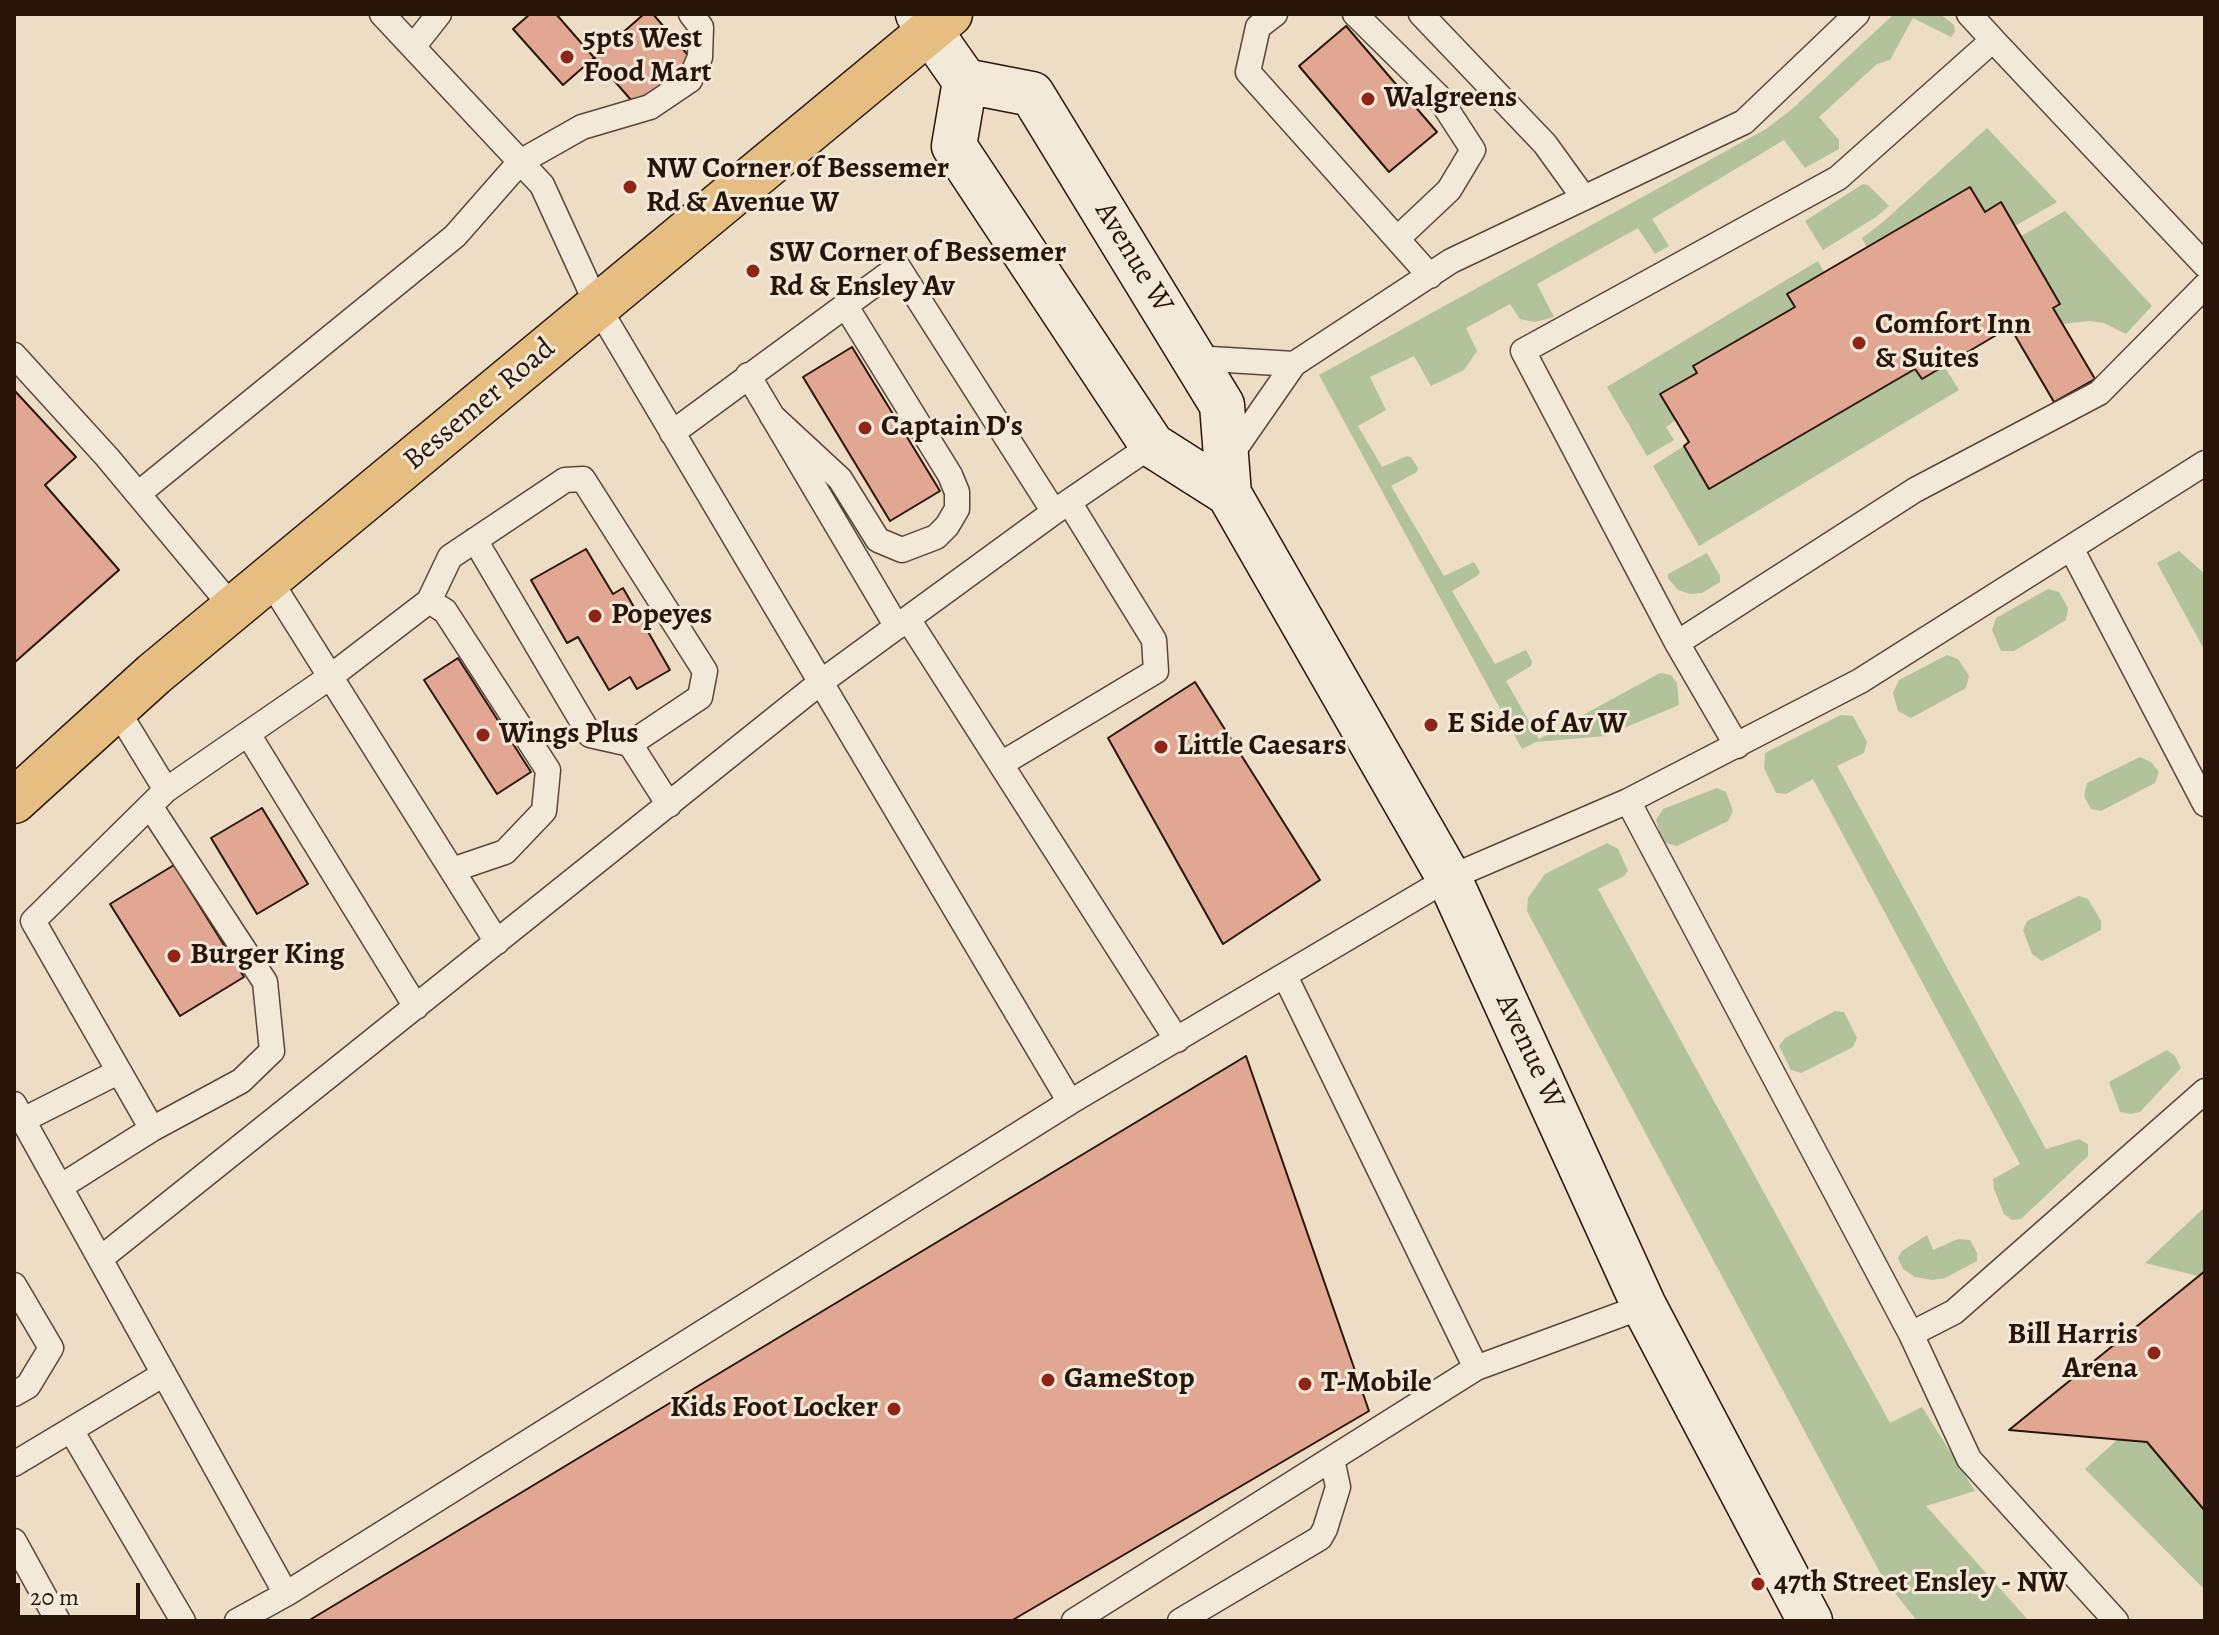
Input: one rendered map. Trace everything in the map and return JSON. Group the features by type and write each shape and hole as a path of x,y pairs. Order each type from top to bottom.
{"main road":[{"name":"Bessemer Road","path":"14,801 233,608 598,307 933,20"}],"street":[{"path":"933,20 965,81"},
{"name":"Avenue W","path":"1228,477 1152,445 954,146 965,81 1032,94 1222,405 1228,477 1449,878 1644,1306 1810,1621"}],"lane":[{"path":"382,14 542,185 598,307 1070,1102"},
{"path":"413,47 439,14"},
{"path":"138,494 455,236 520,162 582,127 650,107 690,80 700,57 701,27 691,14"},
{"path":"1275,14 1258,27 1248,72 1430,276"},
{"path":"1355,14 1438,96 1473,150 1449,190 1397,239"},
{"path":"1421,14 1545,144 1584,198"},
{"path":"1228,477 1294,364 1451,261 1744,122 1857,14"},
{"path":"1969,14 2205,265"},
{"path":"1737,746 1677,643 1523,351 1838,178 1993,40"},
{"path":"672,433 898,267 1154,640 1156,671 1001,764"},
{"path":"1677,643 1915,490 2099,393 2205,286"},
{"path":"772,416 840,479 878,540 902,550 936,537 947,526 957,509 957,492 950,475 845,305"},
{"path":"14,355 138,494 233,608"},
{"path":"1194,358 1294,364"},
{"path":"748,375 861,567 1001,764 1177,1040"},
{"path":"100,1259 821,682 1152,445"},
{"path":"237,1621 286,1594 1070,1102 1449,878 1628,801 1860,681 2205,463"},
{"path":"152,1129 33,921 158,798 330,677 429,601 450,557 565,480 583,479 705,671 700,697 630,744"},
{"path":"475,540 590,735 630,744 669,805"},
{"path":"2071,548 2205,804"},
{"path":"269,579 497,942"},
{"path":"429,601 445,611 548,770 544,811 505,852 452,870"},
{"path":"60,1187 152,1129 241,1081 272,1051 265,982 158,798 116,708"},
{"path":"248,734 416,1007"},
{"path":"1628,801 1911,1334 1969,1459 2116,1621"},
{"path":"1285,976 1476,1368"},
{"path":"118,1072 19,1112 286,1594"},
{"path":"1911,1334 1954,1312 2205,1091"},
{"path":"14,1285 51,1348 28,1386 14,1394"},
{"path":"1074,1621 1476,1368 1644,1306"},
{"path":"14,1464 164,1374"},
{"path":"71,1430 183,1621"},
{"path":"1180,1621 1320,1538 1338,1487 1332,1459"},
{"path":"14,1541 58,1621"}],"green space":[{"path":"1894,14 1940,14 1954,25 1955,32 1951,37 1913,18 1890,60 1877,64 1819,117 1839,140 1839,149 1805,168 1784,140 1652,219 1669,246 1655,254 1638,228 1537,284 1554,317 1535,322 1520,319 1510,304 1466,328 1477,351 1464,370 1431,386 1414,356 1370,377 1386,410 1358,426 1382,467 1407,456 1418,468 1417,472 1391,486 1444,576 1474,562 1480,572 1452,591 1495,664 1526,650 1532,661 1531,666 1506,681 1539,739 1660,673 1671,675 1677,683 1679,705 1605,736 1536,742 1522,749 1319,375 1766,129 1791,110"},
{"path":"1987,128 2057,202 2015,226 2001,203 1985,212 1970,187 1867,248 1862,238"},
{"path":"1863,184 1868,185 1889,206 1823,250 1805,221"},
{"path":"2065,211 2152,306 2126,334 2104,323 2063,324 2053,308 2060,303 2021,236"},
{"path":"1818,261 1824,272 1787,294 1795,307 1694,366 1697,373 1661,394 1676,420 1666,427 1674,440 1647,456 1607,387"},
{"path":"1944,366 1959,390 1699,546 1653,466 1684,446 1709,488 1915,369"},
{"path":"2179,551 2205,574 2205,651 2157,563"},
{"path":"1707,553 1720,576 1720,582 1702,593 1690,594 1678,590 1668,574"},
{"path":"2048,589 2059,592 2068,608 2066,620 2014,651 2001,651 1992,630 1996,618"},
{"path":"1947,655 1958,659 1969,676 1966,688 1911,718 1898,711 1893,693 1899,680"},
{"path":"1841,715 1853,716 1867,742 1864,753 1837,766 2046,1149 2079,1139 2088,1144 2088,1156 2021,1219 2012,1220 2004,1214 1993,1179 2020,1164 1813,779 1786,794 1776,793 1764,768 1765,753"},
{"path":"2140,757 2151,762 2159,772 2155,783 2101,811 2091,809 2084,796 2087,783"},
{"path":"1717,788 1726,792 1733,811 1728,821 1677,846 1663,842 1656,820 1663,809"},
{"path":"1607,843 1618,849 1628,871 1598,889 1890,1423 1922,1407 1975,1491 1926,1506 2029,1621 1917,1621 1883,1578 1527,911 1528,898 1545,874"},
{"path":"2079,896 2088,899 2101,921 2101,930 2042,961 2032,954 2023,930 2027,921"},
{"path":"1835,1011 1844,1012 1857,1038 1853,1047 1801,1073 1791,1070 1779,1046 1785,1038"},
{"path":"2167,1050 2175,1056 2181,1068 2140,1112 2120,1112 2109,1082"},
{"path":"2205,1207 2205,1271 2198,1276 2145,1263"},
{"path":"1927,1235 1933,1250 1958,1239 1970,1240 1977,1253 1977,1261 1945,1278 1915,1277 1903,1269 1898,1258 1902,1251"},
{"path":"2117,1440 2147,1442 2205,1511 2205,1590 2085,1469"}],"building":[{"name":"5pts West Food Mart","path":"530,14 644,14 563,85 513,29"},
{"path":"556,14 653,14 693,61 638,108"},
{"name":"Walgreens","path":"1346,26 1437,132 1389,172 1299,66"},
{"name":"Comfort Inn & Suites","path":"1970,187 1985,212 2001,202 2060,304 2053,308 2095,379 2054,402 2010,327 1922,379 1915,369 1709,489 1684,446 1689,442 1660,394 1697,373 1693,366 1795,307 1787,294"},
{"path":"852,347 940,491 890,521 803,377"},
{"path":"14,390 76,457 45,485 119,570 14,663"},
{"name":"Popeyes","path":"586,549 613,594 623,588 670,670 637,689 630,677 609,690 578,637 567,643 531,580"},
{"path":"458,658 531,772 497,794 424,680"},
{"path":"1195,682 1320,880 1223,944 1108,738"},
{"path":"262,808 308,884 257,914 211,838"},
{"path":"174,865 244,977 180,1016 110,904"},
{"path":"1246,1056 1369,1411 1011,1621 308,1621"},
{"name":"Bill Harris Arena","path":"2205,1271 2205,1511 2147,1442 2009,1430"}],"place":[{"name":"5pts West Food Mart","path":"567,57"},
{"name":"Walgreens","path":"1368,99"},
{"name":"NW Corner of Bessemer Rd & Avenue W","path":"630,187"},
{"name":"SW Corner of Bessemer Rd & Ensley Av","path":"753,271"},
{"name":"Comfort Inn & Suites","path":"1859,343"},
{"name":"Captain D's","path":"865,428"},
{"name":"Popeyes","path":"595,616"},
{"name":"E Side of Av W","path":"1431,725"},
{"name":"Wings Plus","path":"483,735"},
{"name":"Little Caesars","path":"1161,747"},
{"name":"Burger King","path":"174,956"},
{"name":"Bill Harris Arena","path":"2154,1353"},
{"name":"GameStop","path":"1048,1380"},
{"name":"T-Mobile","path":"1305,1384"},
{"name":"Kids Foot Locker","path":"894,1409"},
{"name":"47th Street Ensley - NW","path":"1758,1584"}]}
